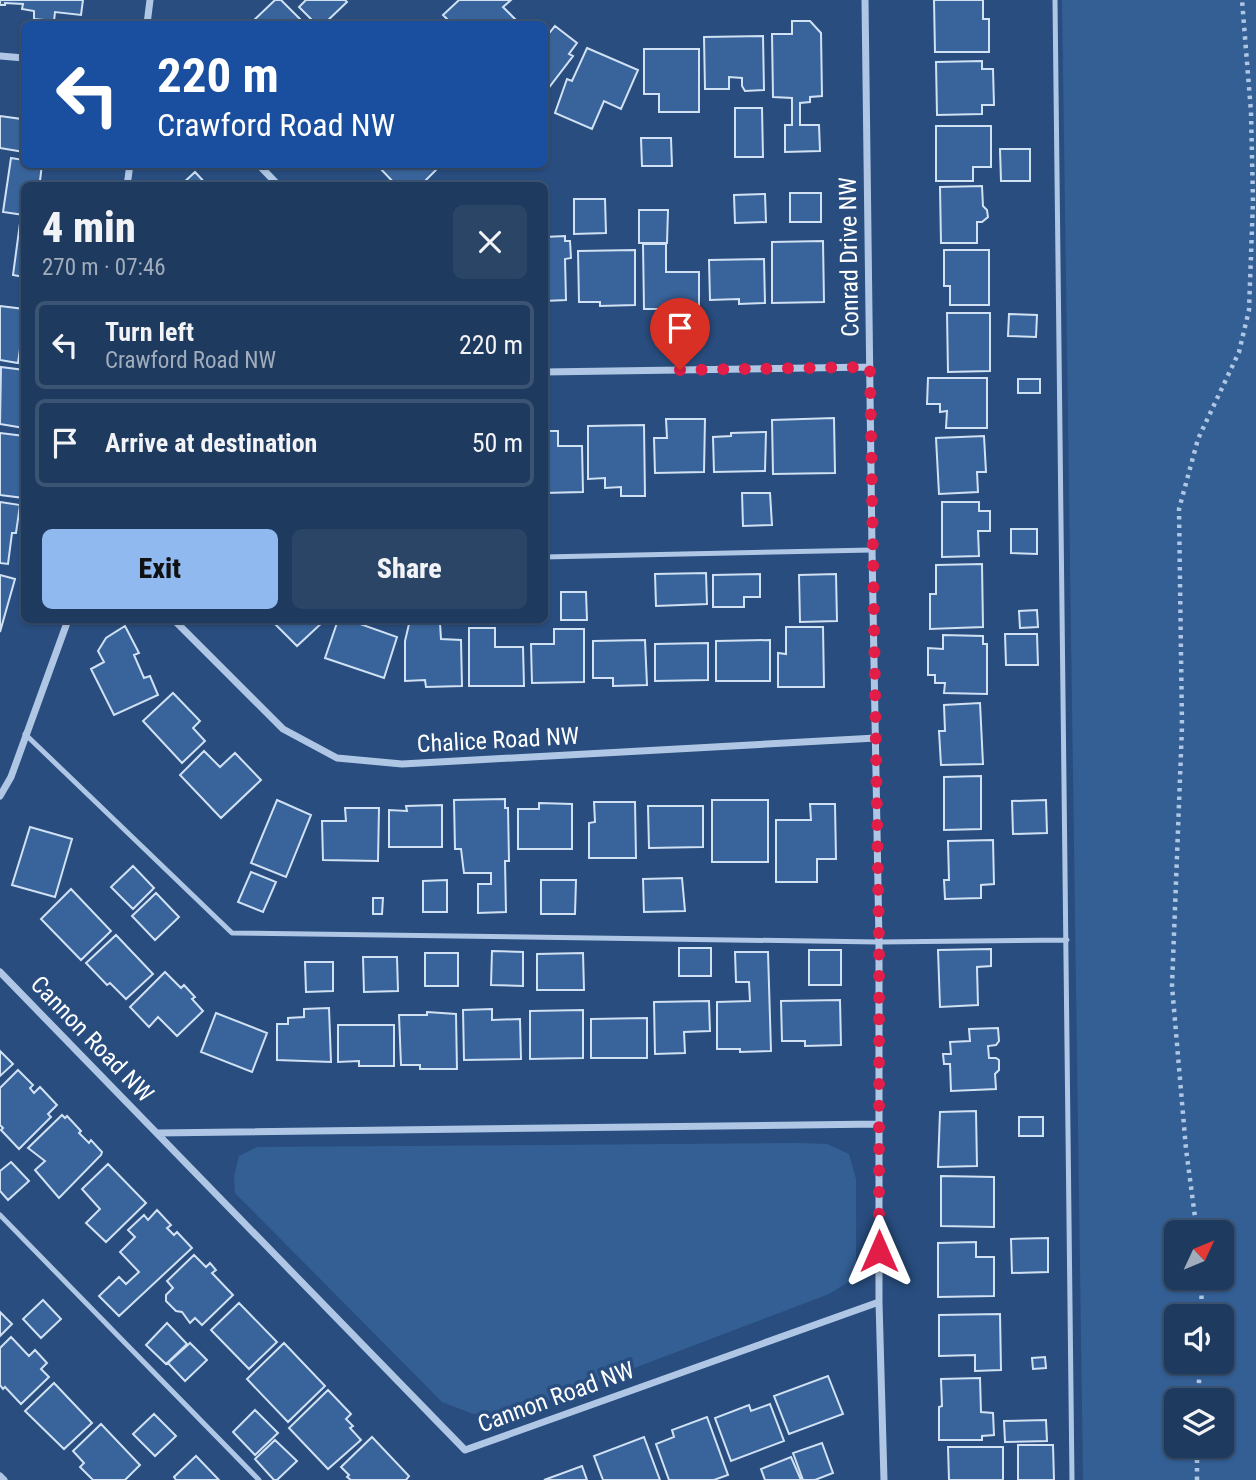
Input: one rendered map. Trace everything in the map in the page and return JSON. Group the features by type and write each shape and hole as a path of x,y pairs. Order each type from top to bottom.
{"street":[{"path":"147,21 150,0"},
{"name":"Conrad Drive NW","path":"865,0 879,942 879,1302 884,1480"},
{"path":"0,56 21,58"},
{"path":"262,168 275,182"},
{"path":"548,372 870,367"},
{"path":"0,796 11,777 67,623"},
{"name":"Chalice Road NW","path":"177,623 283,729 337,758 402,764 876,738"},
{"name":"Cannon Road NW","path":"0,972 465,1450 879,1302"},
{"name":"Cannon Road NW","path":"157,1133 879,1124"}],"lane":[{"path":"1055,0 1072,1480"},
{"path":"548,557 872,550"},
{"path":"25,734 232,933 879,942 1067,940"},
{"path":"0,1215 259,1480"}],"path":[{"path":"1195,1220 1186,1149 1172,986 1182,726 1179,509 1198,439 1239,352 1248,310 1254,201 1251,112 1242,0"},
{"path":"1197,1458 1197,1480"}],"shaded area":[{"path":"1062,0 1256,0 1256,1480 1083,1480"},
{"path":"827,1144 849,1154 856,1179 856,1273 847,1283 829,1294 524,1410 473,1414 442,1402 235,1193 234,1176 239,1156 257,1147"}],"building":[{"path":"0,0 83,0 81,15 55,12 54,21 34,19 34,11 22,9 23,4 0,5"},
{"path":"275,0 281,0 302,21 253,21"},
{"path":"306,0 347,2 327,21 313,21 299,7"},
{"path":"459,0 511,0 503,7 517,21 449,21 443,15"},
{"path":"934,0 983,0 983,19 989,19 989,52 935,52"},
{"path":"792,21 810,21 821,33 822,96 810,97 810,102 800,103 800,125 819,125 820,151 785,152 785,125 792,125 792,98 773,97 772,34 792,34"},
{"path":"555,26 577,43 569,54 573,56 548,89 548,35"},
{"path":"763,36 764,90 745,91 742,78 729,77 729,89 705,89 704,37"},
{"path":"587,48 638,70 621,109 604,101 592,129 555,113 567,79 572,81"},
{"path":"644,49 699,49 699,112 659,112 659,94 644,94"},
{"path":"982,61 982,69 993,69 994,105 982,105 982,114 937,115 936,62"},
{"path":"735,108 762,108 763,157 735,157"},
{"path":"0,116 21,119 21,152 0,148"},
{"path":"936,126 991,126 991,167 973,167 973,181 936,181"},
{"path":"641,138 671,138 672,166 642,166"},
{"path":"1000,149 1030,149 1030,181 1001,181"},
{"path":"11,158 21,160 21,168 42,168 40,181 46,182 21,182 21,215 3,212"},
{"path":"380,168 438,168 424,182 393,182"},
{"path":"195,172 204,182 184,182"},
{"path":"982,186 983,206 988,217 977,222 977,243 941,243 940,187"},
{"path":"790,193 821,193 821,222 790,222"},
{"path":"765,194 766,222 735,223 734,195"},
{"path":"574,199 605,199 606,233 574,234"},
{"path":"639,210 668,210 667,243 639,243"},
{"path":"20,223 21,223 21,276 13,275"},
{"path":"565,236 565,241 570,241 571,258 565,259 566,300 548,301 548,237"},
{"path":"823,241 824,302 772,303 772,242"},
{"path":"643,244 666,244 666,272 699,272 699,309 644,309"},
{"path":"635,250 635,305 600,306 600,302 579,302 578,251"},
{"path":"944,250 989,250 989,305 950,305 950,286 944,286"},
{"path":"764,259 765,303 739,304 739,299 710,300 709,260"},
{"path":"0,306 21,309 18,363 0,360"},
{"path":"947,313 990,313 990,371 948,372"},
{"path":"1009,314 1037,315 1036,337 1008,336"},
{"path":"1,367 21,370 21,428 0,424"},
{"path":"928,378 987,378 987,428 946,428 947,411 940,412 940,404 927,404"},
{"path":"1018,379 1040,379 1040,393 1018,393"},
{"path":"834,418 835,473 773,474 772,420"},
{"path":"666,419 705,419 704,472 655,473 654,438 667,438"},
{"path":"644,425 645,496 621,496 621,487 605,488 605,478 588,479 588,426"},
{"path":"548,431 558,431 558,446 582,446 583,492 548,493"},
{"path":"766,432 765,471 714,472 713,437 731,436 731,433"},
{"path":"0,433 21,436 21,498 0,495"},
{"path":"984,436 986,472 977,472 978,492 939,494 936,438"},
{"path":"742,493 770,493 772,525 743,526"},
{"path":"0,502 20,505 16,533 12,533 8,564 0,563"},
{"path":"942,502 979,502 979,511 990,511 990,531 978,531 979,556 942,557"},
{"path":"1011,529 1037,529 1037,554 1011,553"},
{"path":"982,564 983,627 930,629 930,594 936,594 936,565"},
{"path":"706,573 707,604 656,606 655,574"},
{"path":"760,574 760,597 744,597 744,607 713,607 713,575"},
{"path":"836,574 837,621 800,622 799,575"},
{"path":"0,575 15,579 0,632"},
{"path":"561,592 586,592 587,620 561,620"},
{"path":"1037,610 1038,627 1020,628 1019,611"},
{"path":"274,623 322,623 297,646"},
{"path":"337,623 357,623 397,637 384,678 325,658"},
{"path":"440,623 441,639 461,640 462,686 426,687 425,680 405,681 405,641 409,624"},
{"path":"125,626 139,653 134,655 144,678 150,676 158,695 114,715 91,669 104,662 98,651 106,638"},
{"path":"786,627 823,627 824,687 778,687 778,653 786,654"},
{"path":"469,628 495,628 495,647 523,647 524,686 469,686"},
{"path":"554,629 584,629 584,682 532,683 531,644 554,644"},
{"path":"1005,634 1037,634 1038,665 1006,665"},
{"path":"943,635 983,636 983,644 987,644 987,694 944,693 945,683 935,683 935,675 928,675 928,648 943,649"},
{"path":"645,640 647,685 613,686 613,678 593,678 593,641"},
{"path":"770,640 770,681 716,681 716,641"},
{"path":"708,643 708,680 655,681 655,644"},
{"path":"173,693 200,721 193,728 205,741 182,763 143,721"},
{"path":"980,703 983,764 941,765 939,731 945,731 944,705"},
{"path":"204,751 220,767 235,753 261,780 221,818 180,775"},
{"path":"981,776 981,829 944,830 944,777"},
{"path":"505,799 505,808 508,808 509,861 505,861 506,912 478,913 478,884 491,884 491,873 464,873 461,849 455,849 454,800"},
{"path":"277,800 311,815 286,877 251,863"},
{"path":"712,800 768,800 768,862 712,862"},
{"path":"1046,800 1047,833 1013,834 1012,801"},
{"path":"594,802 635,802 636,858 589,858 589,823 595,822"},
{"path":"539,803 572,804 572,849 518,849 518,809 539,809"},
{"path":"810,804 835,804 836,859 817,859 817,882 776,882 776,820 811,820"},
{"path":"442,805 442,847 389,847 389,810 407,811 406,806"},
{"path":"648,806 703,806 703,847 649,848"},
{"path":"345,808 379,808 378,861 323,860 322,821 346,821"},
{"path":"30,827 72,839 55,897 12,885"},
{"path":"993,840 994,884 981,885 981,898 945,899 944,880 949,880 948,841"},
{"path":"133,866 154,888 133,909 111,887"},
{"path":"251,872 276,882 263,912 238,902"},
{"path":"682,878 685,911 644,912 643,879"},
{"path":"447,880 447,912 423,912 423,881"},
{"path":"541,880 576,880 575,914 541,914"},
{"path":"71,889 111,931 81,960 41,919"},
{"path":"156,893 179,917 155,940 132,916"},
{"path":"373,898 383,898 382,914 373,914"},
{"path":"116,935 153,974 126,999 110,983 107,985 86,963"},
{"path":"679,948 711,948 711,976 679,976"},
{"path":"991,949 991,966 977,967 978,1005 940,1007 938,950"},
{"path":"809,950 841,950 841,985 809,985"},
{"path":"492,951 523,952 523,986 491,985"},
{"path":"735,952 768,952 771,1051 740,1052 740,1049 717,1049 717,1002 750,1001 749,982 736,982"},
{"path":"425,953 458,953 458,986 425,986"},
{"path":"583,953 584,990 537,990 537,954"},
{"path":"363,957 397,957 398,991 364,992"},
{"path":"305,962 333,962 333,991 306,992"},
{"path":"165,972 181,988 184,985 203,1011 177,1036 158,1017 149,1027 130,1007"},
{"path":"840,1000 841,1045 805,1046 805,1041 782,1041 781,1001"},
{"path":"709,1001 710,1031 684,1032 685,1053 655,1054 654,1002"},
{"path":"329,1008 331,1062 277,1060 277,1024 288,1024 288,1018 304,1017 304,1009"},
{"path":"492,1009 492,1020 520,1019 521,1059 464,1060 463,1010"},
{"path":"583,1010 583,1058 530,1059 530,1011"},
{"path":"427,1012 456,1014 457,1069 420,1069 420,1065 401,1065 399,1015 427,1015"},
{"path":"216,1013 267,1033 252,1072 201,1052"},
{"path":"647,1018 647,1058 591,1058 591,1019"},
{"path":"338,1025 394,1025 394,1066 359,1066 359,1061 338,1062"},
{"path":"998,1028 999,1041 996,1045 988,1046 989,1058 999,1060 999,1070 995,1074 996,1089 951,1091 950,1064 944,1064 943,1054 951,1054 950,1042 970,1041 969,1029"},
{"path":"0,1051 13,1064 0,1076"},
{"path":"18,1070 33,1085 30,1088 34,1093 40,1087 57,1105 48,1114 51,1117 19,1149 1,1130 3,1128 0,1125 0,1088"},
{"path":"976,1111 977,1166 938,1167 940,1112"},
{"path":"62,1115 65,1118 67,1116 81,1131 79,1133 89,1143 91,1140 102,1152 59,1198 35,1170 45,1161 28,1148"},
{"path":"1019,1117 1043,1117 1043,1136 1019,1136"},
{"path":"11,1162 29,1181 8,1200 0,1191 0,1171"},
{"path":"108,1164 146,1203 106,1242 86,1223 100,1209 82,1189"},
{"path":"941,1176 994,1177 994,1227 941,1226"},
{"path":"157,1210 171,1225 167,1228 174,1235 177,1232 192,1248 119,1316 99,1296 119,1277 126,1284 139,1272 120,1252 135,1237 128,1230 144,1215 148,1220"},
{"path":"1048,1238 1048,1272 1012,1273 1011,1239"},
{"path":"976,1242 976,1257 994,1257 994,1296 938,1297 938,1243"},
{"path":"194,1255 206,1267 210,1263 216,1270 212,1273 233,1295 202,1325 195,1318 190,1323 182,1312 176,1311 166,1301 166,1295 173,1288 167,1281"},
{"path":"43,1300 61,1319 41,1338 23,1319"},
{"path":"239,1303 277,1342 249,1369 211,1330"},
{"path":"0,1312 12,1324 0,1336"},
{"path":"1000,1314 1001,1370 975,1371 975,1355 939,1356 939,1315"},
{"path":"167,1323 187,1344 166,1364 146,1345"},
{"path":"11,1337 29,1356 35,1350 47,1363 41,1369 49,1377 21,1404 0,1385 0,1348"},
{"path":"190,1343 207,1360 185,1381 168,1363"},
{"path":"284,1343 325,1386 288,1422 247,1379"},
{"path":"1045,1357 1046,1368 1033,1369 1032,1358"},
{"path":"828,1376 843,1414 789,1434 774,1396"},
{"path":"980,1378 981,1412 993,1413 994,1435 982,1436 982,1440 939,1440 941,1379"},
{"path":"54,1383 92,1423 64,1449 25,1411"},
{"path":"328,1390 351,1414 346,1419 361,1440 328,1469 289,1428"},
{"path":"770,1404 784,1441 731,1461 715,1418 749,1405 751,1411"},
{"path":"255,1410 278,1433 255,1455 233,1432"},
{"path":"154,1414 176,1436 155,1456 133,1434"},
{"path":"707,1417 728,1475 714,1480 669,1480 656,1444 674,1437 672,1430"},
{"path":"1046,1420 1047,1441 1005,1442 1004,1421"},
{"path":"101,1424 140,1465 125,1480 93,1480 80,1467 84,1463 73,1451"},
{"path":"372,1437 409,1476 406,1480 351,1480 347,1477 349,1475 341,1467"},
{"path":"644,1437 660,1480 603,1480 594,1456"},
{"path":"275,1440 297,1461 277,1480 255,1459"},
{"path":"822,1443 833,1473 815,1480 803,1480 793,1453"},
{"path":"1018,1445 1053,1445 1054,1480 1018,1480"},
{"path":"948,1447 1003,1447 1003,1480 949,1480"},
{"path":"196,1456 219,1480 176,1480 174,1477"},
{"path":"791,1457 801,1480 765,1480 761,1469"},
{"path":"582,1466 587,1480 544,1480"}],"route":[{"path":"680,370 870,367 879,942 879,1251"}]}
